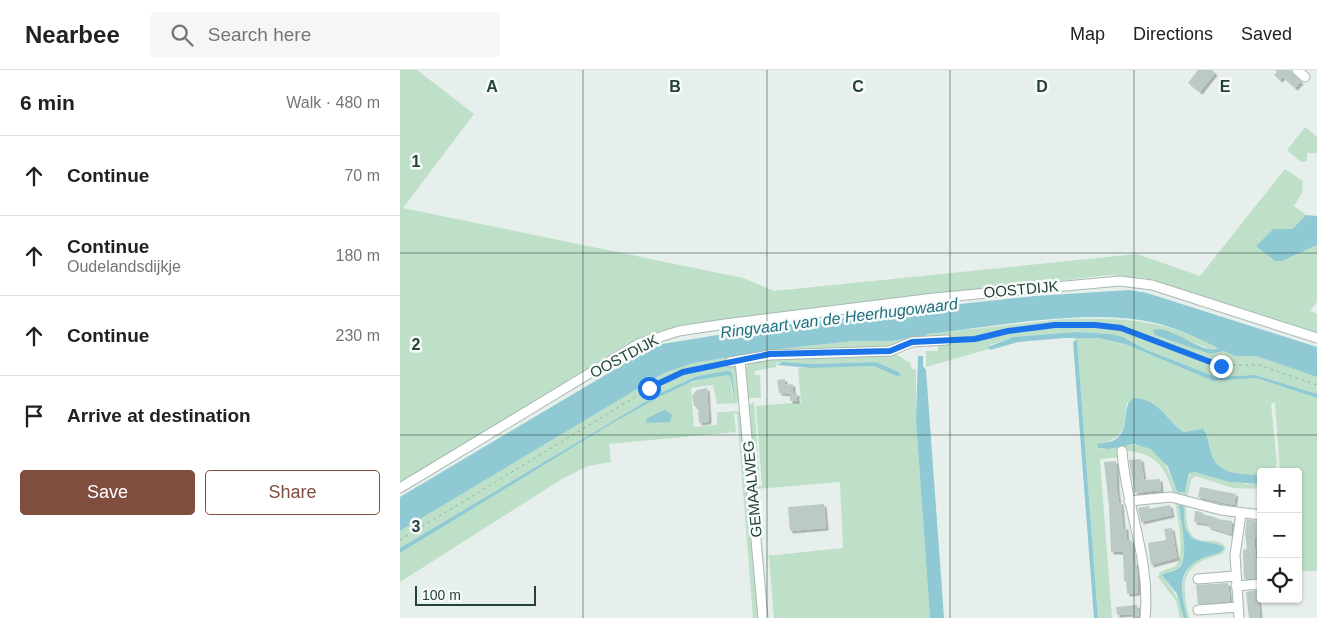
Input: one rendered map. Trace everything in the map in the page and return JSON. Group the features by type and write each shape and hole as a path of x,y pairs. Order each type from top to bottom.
{"street":[{"path":"1297,70 1304,77"},
{"name":"OOSTDIJK","path":"400,488 638,344 679,331 934,298 1120,281 1152,285 1317,338"},
{"path":"730,362 770,354 890,351 905,344 947,340"},
{"name":"GEMAALWEG","path":"740,360 763,618"},
{"path":"1122,451 1129,501 1144,563 1145,618"},
{"path":"1129,501 1171,497 1242,514 1257,515"},
{"path":"1239,618 1235,576 1237,538 1242,514"},
{"path":"1198,579 1235,576"},
{"path":"1236,586 1257,584"},
{"path":"1198,610 1238,607"}],"path":[{"path":"947,340 975,339 1008,331 1055,325 1110,326 1131,331 1215,365 1258,365 1317,385"},
{"path":"400,540 668,377 730,362"}],"green space":[{"path":"400,70 417,70 474,114 403,208 743,278 774,291 1137,254 1200,276 1285,169 1303,181 1302,193 1294,206 1306,215 1292,229 1273,229 1256,246 1275,261 1282,261 1317,245 1317,302 1310,311 1317,314 1317,333 1145,278 1110,275 694,323 654,333 628,343 400,483"},
{"path":"1305,127 1317,137 1317,153 1307,153 1307,161 1301,162 1287,150"},
{"path":"1065,319 1126,320 1144,322 1180,331 1219,348 1210,349 1157,329 1155,335 1210,354 1224,351 1239,356 1256,356 1317,377 1317,394 1255,375 1216,377 1147,350 1128,339 1110,334 1077,332 1013,337 990,345 989,349 926,367 926,351 938,351 938,343 923,338 927,334"},
{"path":"918,336 889,349 802,351 734,365 736,366 740,403 717,404 713,385 691,388 694,427 717,425 717,413 720,412 742,411 761,618 753,618 737,414 734,413 736,432 609,444 611,462 588,466 562,479 400,582 400,553 615,420 400,548 400,531 664,373 693,363 780,349 854,341 892,341","holes":["726,371 732,375 733,400 730,376 727,375 684,385 624,414 660,393 697,376"]},
{"path":"1074,338 1098,338 1125,344 1213,381 1256,378 1317,398 1317,571 1302,571 1302,468 1280,468 1275,403 1271,403 1277,464 1275,468 1257,468 1257,475 1249,475 1223,469 1213,458 1208,436 1195,430 1183,432 1156,406 1143,399 1135,398 1126,404 1126,418 1119,435 1108,442 1100,443 1099,449 1131,445 1150,449 1157,453 1167,467 1177,492 1185,492 1190,473 1195,472 1246,484 1257,484 1257,489 1233,488 1195,476 1191,480 1187,499 1174,496 1163,469 1158,463 1143,454 1123,451 1121,457 1100,459 1112,618 1098,618 1077,342"},
{"path":"894,353 910,363 912,369 916,370 916,420 930,618 774,618 769,558 766,556 843,548 840,482 755,489 747,406 754,402 760,487 762,486 756,406 801,402 798,368 874,366 901,373 876,362 812,364 782,362 777,363 776,367 755,371 755,375 760,375 761,398 746,398 745,369 751,362 757,359"},
{"path":"1175,500 1186,502 1187,520 1190,531 1195,537 1201,540 1221,543 1226,548 1222,554 1198,563 1187,576 1185,593 1189,618 1187,618 1183,600 1183,583 1189,568 1204,557 1201,543 1188,534 1179,506 1184,538 1184,555 1178,569 1162,574 1180,602 1184,618 1180,618 1176,601 1158,577 1160,572 1176,566 1179,560 1181,543"}],"water":[{"path":"1306,215 1317,216 1317,245 1282,261 1275,261 1256,246 1273,229 1292,229"},
{"path":"1129,290 1147,293 1317,347 1317,377 1256,356 1236,356 1224,351 1210,354 1155,335 1153,330 1160,329 1204,348 1218,348 1160,324 1125,318 1098,317 1039,320 927,334 923,337 923,344 918,344 917,337 892,341 854,341 780,349 693,363 664,373 400,531 400,497 649,349 662,344 773,326 942,306 1035,296"},
{"path":"1077,332 1110,334 1123,337 1147,350 1216,377 1255,375 1317,394 1317,398 1256,378 1213,381 1125,344 1098,338 1064,338 1018,342 990,350 988,347 1013,337"},
{"path":"1076,340 1098,618 1094,618 1073,342"},
{"path":"918,356 923,356 923,366 926,370 944,618 930,618 916,420"},
{"path":"782,362 812,364 876,362 899,372 901,375 897,376 874,366 811,368 777,365"},
{"path":"730,371 732,375 735,400 730,376 693,381 614,422 400,553 400,548 660,393 697,376"},
{"path":"1135,398 1150,402 1183,432 1203,429 1214,460 1219,466 1224,470 1238,474 1257,475 1257,484 1230,482 1195,472 1189,473 1185,492 1177,492 1168,467 1151,449 1134,444 1108,449 1098,448 1097,444 1114,440 1121,434 1131,400"},
{"path":"665,410 672,415 670,422 646,423 647,418"},
{"path":"1183,505 1185,526 1189,535 1198,541 1219,545 1224,548 1218,553 1191,565 1186,572 1182,588 1187,618 1184,618 1177,594 1162,575 1178,569 1183,561 1184,537 1179,506"}],"building":[{"path":"1198,70 1212,70 1215,73 1200,92 1188,83"},
{"path":"1275,70 1291,70 1301,82 1295,88 1283,77 1280,80 1274,75 1277,72"},
{"path":"785,379 785,385 793,384 793,394 797,393 797,401 790,401 790,394 779,393 777,380"},
{"path":"707,388 709,419 708,422 699,423 698,407 694,406 692,396 697,390"},
{"path":"1141,459 1144,480 1160,479 1161,490 1135,493 1129,460"},
{"path":"1116,461 1117,489 1119,502 1121,502 1123,527 1126,527 1127,541 1132,540 1133,562 1136,562 1138,576 1138,593 1127,594 1126,581 1124,581 1123,552 1111,552 1109,506 1104,462"},
{"path":"1200,487 1236,494 1234,505 1198,497"},
{"path":"824,504 826,528 790,531 788,507"},
{"path":"1170,505 1172,515 1141,522 1138,508 1149,506 1149,509"},
{"path":"1195,511 1217,519 1232,521 1231,534 1208,527 1209,524 1194,522"},
{"path":"1247,519 1257,521 1257,538 1254,538 1257,578 1244,579 1243,550 1247,549 1245,532"},
{"path":"1172,528 1177,558 1151,565 1148,543 1166,540 1164,529"},
{"path":"1228,583 1230,601 1198,604 1196,585"},
{"path":"1257,590 1260,618 1249,618 1246,592"},
{"path":"1137,605 1139,616 1132,617 1132,614 1117,615 1116,607"}],"route":[{"path":"649,388 668,377 683,372 770,354 882,352 890,351 912,342 975,339 1008,331 1055,325 1095,325 1121,328 1221,366"}],"water label":[{"name":"Ringvaart van de Heerhugowaard","path":"839,318"}]}
